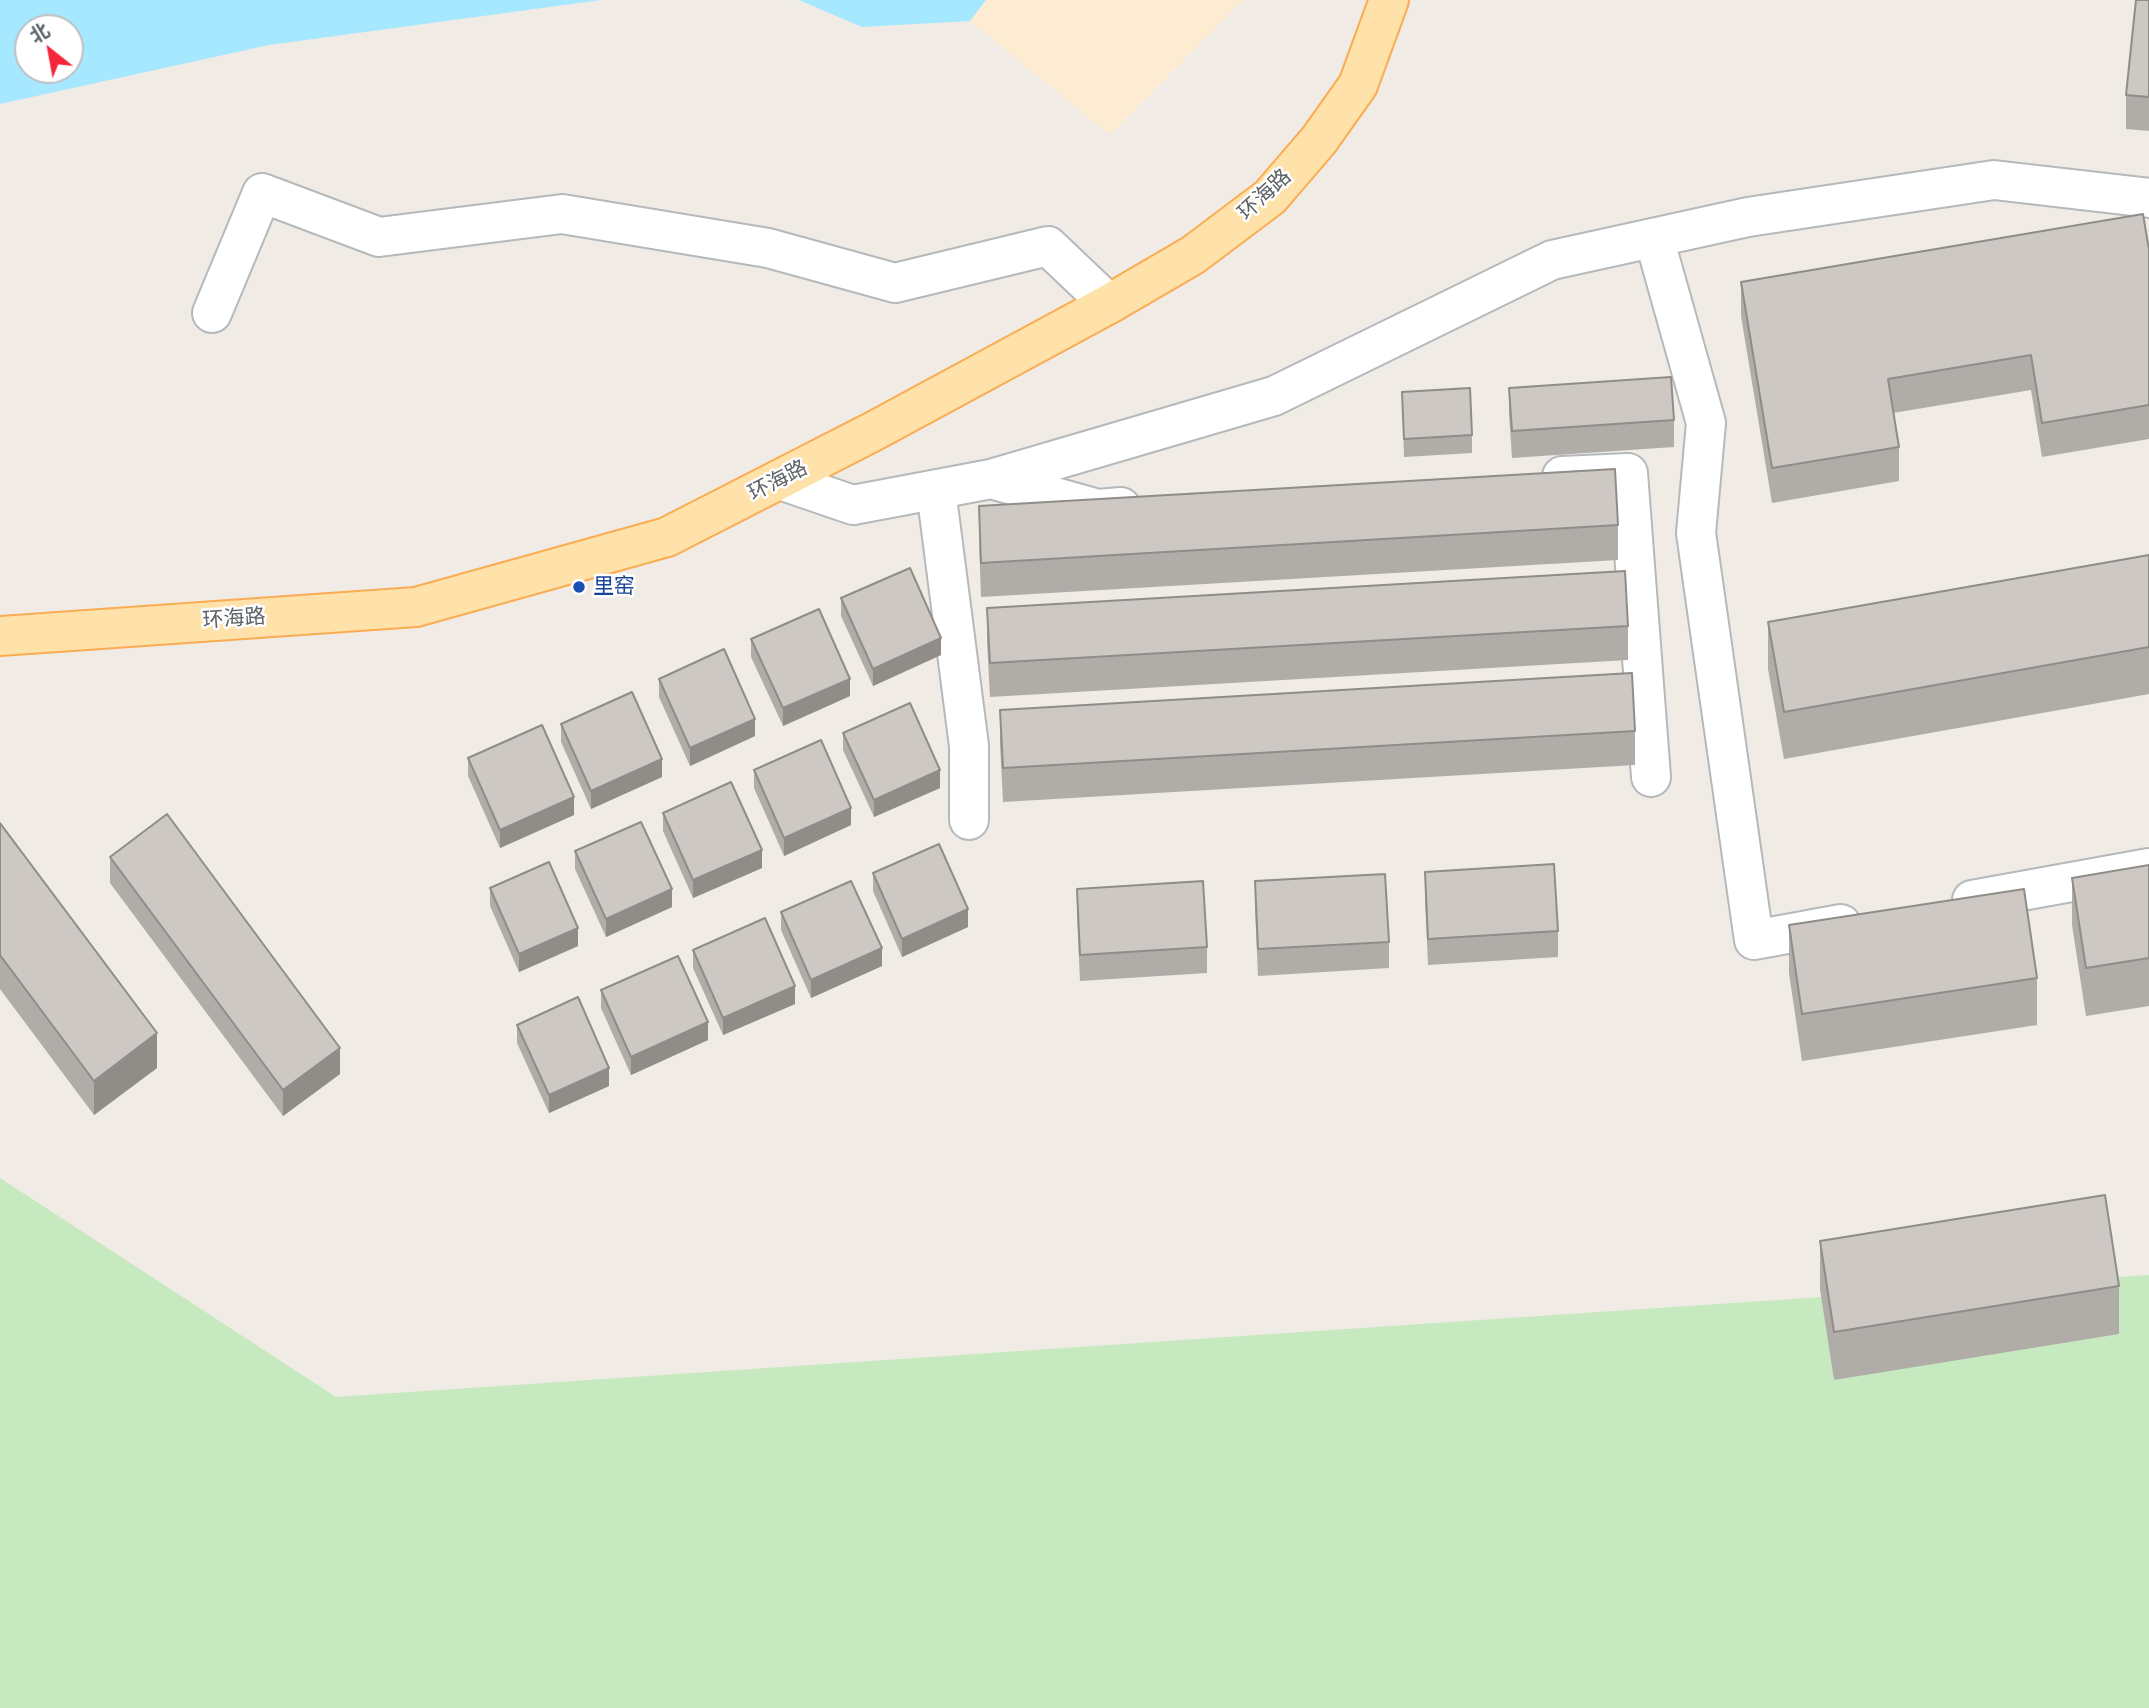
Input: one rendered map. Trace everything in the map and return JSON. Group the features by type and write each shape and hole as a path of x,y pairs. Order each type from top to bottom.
{"main road":[{"name":"环海路","path":"0,636 416,607 667,537 780,480 1109,304 1193,255 1270,197 1319,140 1358,85 1389,0"}],"street":[{"path":"780,480 853,505 991,479 1274,396 1552,260 1748,217 1994,180 2149,198"},
{"path":"212,313 262,193 379,237 562,214 768,248 895,283 1048,246 1109,304"},
{"path":"1654,238 1706,423 1696,533 1754,940 1877,918"},
{"path":"1534,478 1628,473 1651,777"},
{"path":"991,479 1098,509 1153,505"},
{"path":"936,490 969,747 969,820"},
{"path":"1945,905 2149,868"}],"green space":[{"path":"0,1178 336,1397 2149,1275 2149,1708 0,1708"}],"sand":[{"path":"986,0 1243,0 1110,135 970,21"}],"water":[{"path":"0,0 601,0 269,45 0,104"},
{"path":"799,0 986,0 970,21 862,27"}],"building":[{"path":"2136,0 2149,0 2149,97 2126,95"},
{"path":"2143,214 2149,250 2149,405 2042,423 2031,355 1888,379 1899,447 1772,468 1741,282"},
{"path":"1671,377 1674,420 1512,431 1509,388"},
{"path":"1470,388 1472,435 1404,439 1402,392"},
{"path":"1615,469 1618,525 981,563 979,506"},
{"path":"2149,555 2149,647 1784,712 1768,622"},
{"path":"910,568 941,638 873,669 841,598"},
{"path":"1625,571 1628,626 990,663 987,608"},
{"path":"819,609 850,679 783,708 751,639"},
{"path":"724,649 755,719 690,748 659,679"},
{"path":"1632,673 1635,731 1003,768 1000,710"},
{"path":"632,692 662,759 591,791 561,724"},
{"path":"910,703 940,770 874,800 843,733"},
{"path":"542,725 574,797 500,830 468,758"},
{"path":"821,740 851,808 784,838 754,770"},
{"path":"731,782 762,850 693,880 663,813"},
{"path":"167,814 340,1048 283,1090 110,857"},
{"path":"641,822 672,889 606,919 575,851"},
{"path":"0,823 157,1033 94,1081 0,955"},
{"path":"939,844 968,909 902,939 873,873"},
{"path":"549,862 578,928 519,954 490,888"},
{"path":"1554,864 1558,931 1428,939 1425,872"},
{"path":"2149,865 2149,958 2086,968 2072,878"},
{"path":"1385,874 1389,942 1258,949 1255,881"},
{"path":"851,881 882,948 811,980 781,912"},
{"path":"1203,881 1207,947 1080,955 1077,889"},
{"path":"2024,889 2037,978 1802,1014 1789,925"},
{"path":"765,918 795,986 723,1018 693,950"},
{"path":"678,956 708,1022 631,1057 601,990"},
{"path":"578,997 609,1068 549,1095 517,1025"},
{"path":"2105,1195 2119,1286 1834,1332 1820,1241"}],"place":[{"name":"里窑","path":"579,587"}]}
